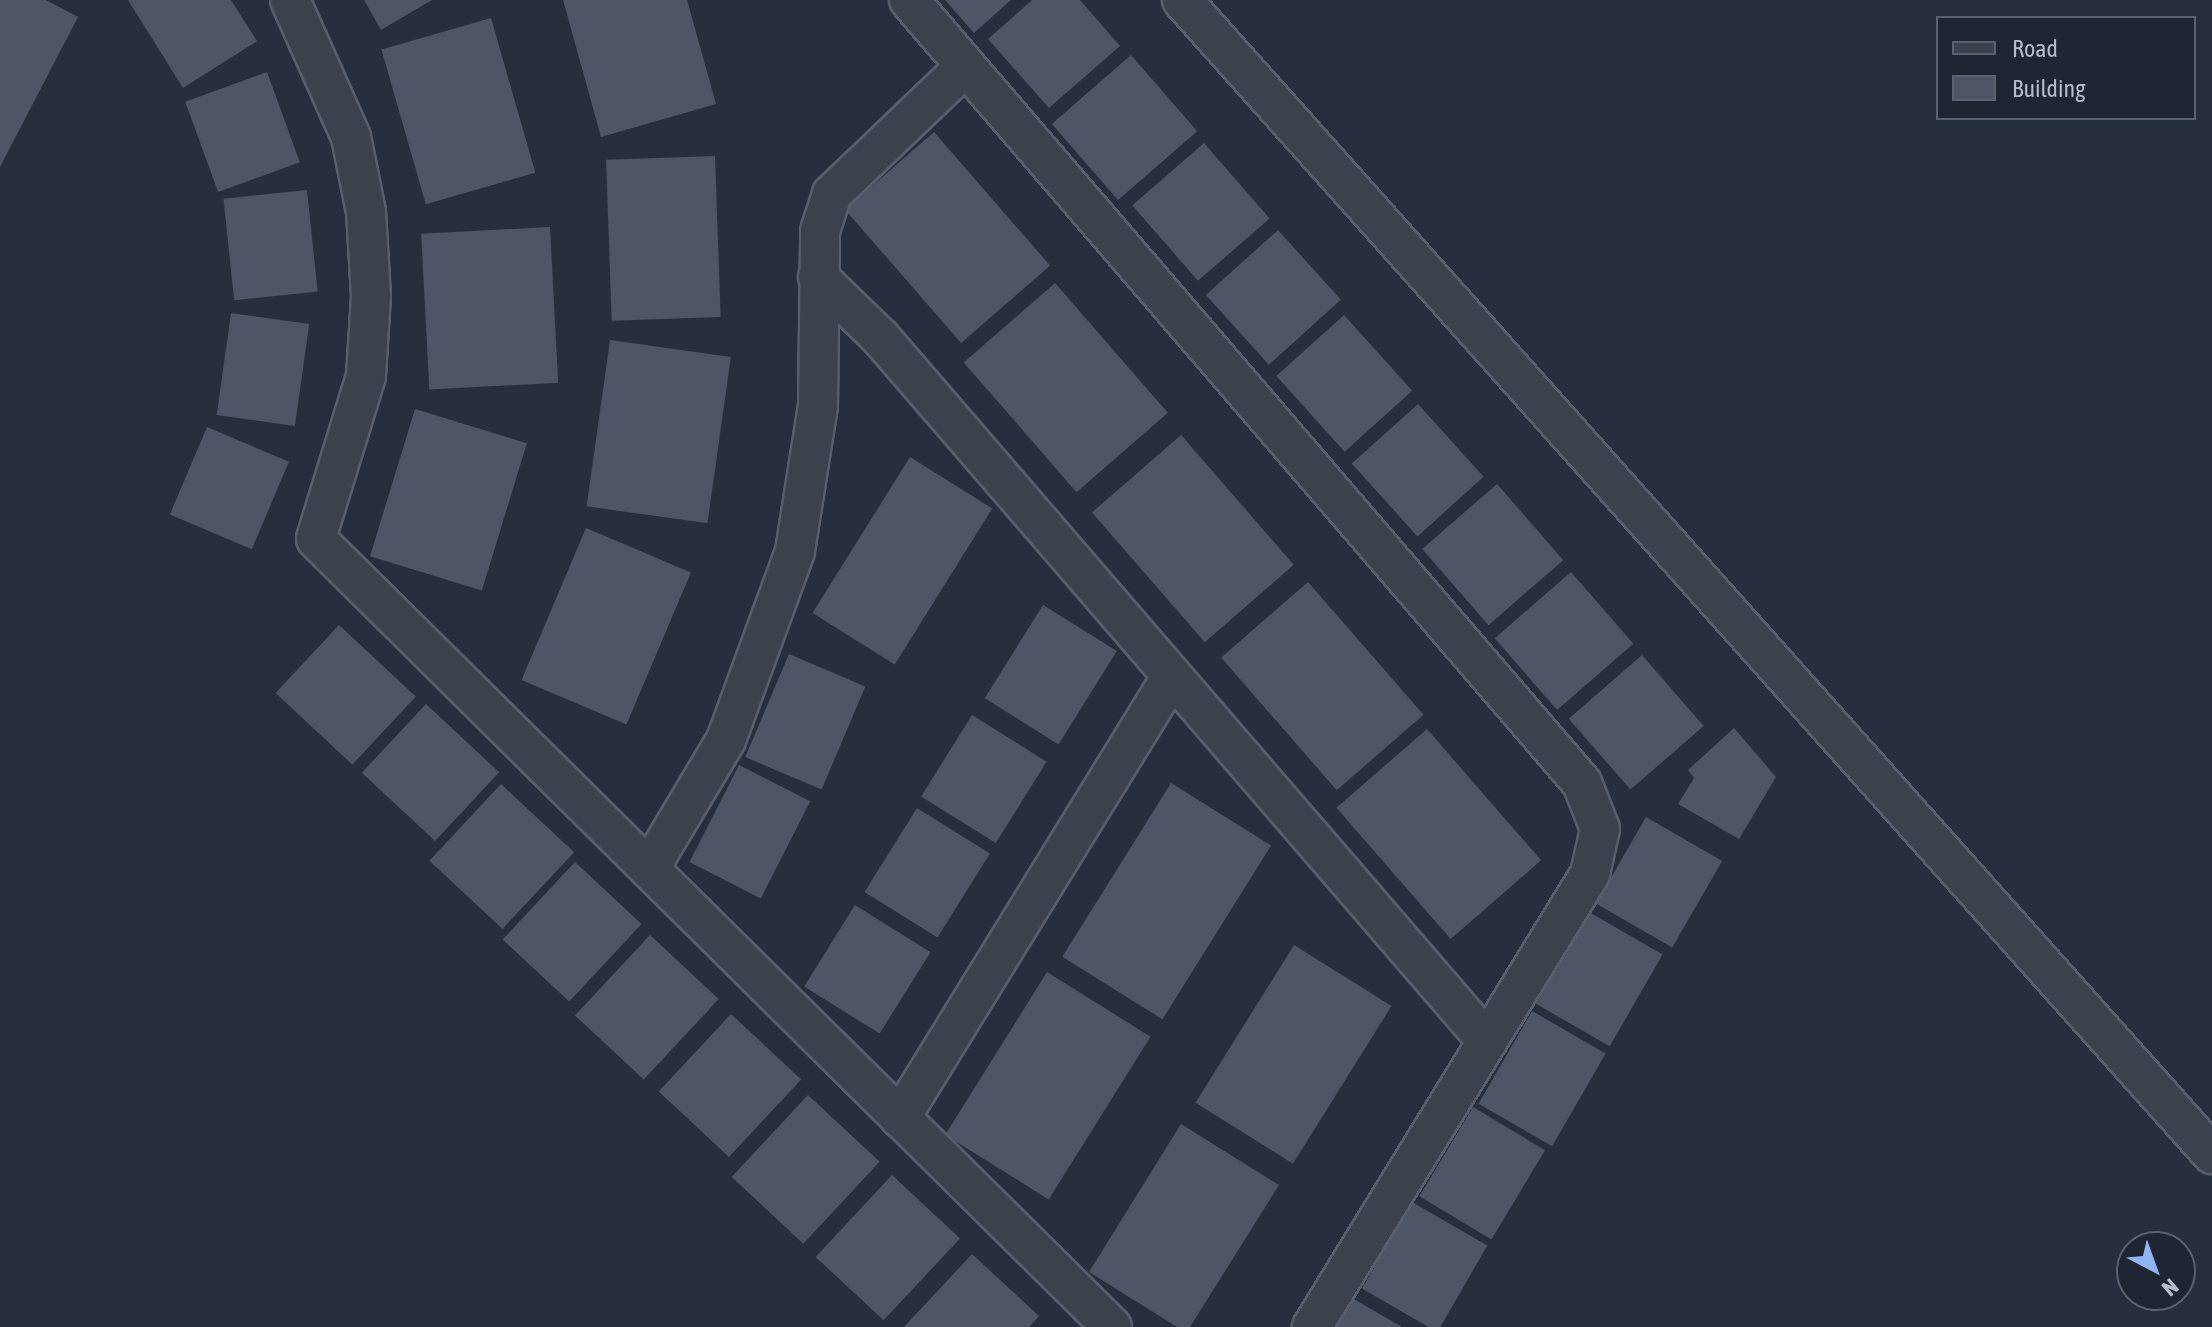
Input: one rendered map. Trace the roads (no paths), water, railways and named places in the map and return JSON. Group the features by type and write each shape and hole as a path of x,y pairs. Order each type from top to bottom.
{"street":[{"path":"290,0 351,137 366,212 371,296 366,376 316,539 1112,1327"},
{"path":"909,0 1582,783 1600,829 1590,874 1312,1327"},
{"path":"1182,0 2212,1154"},
{"path":"649,869 726,740 795,551 818,405 820,231 832,194 966,66"},
{"path":"818,277 880,337 1487,1041"},
{"path":"900,1118 1172,676"}]}
